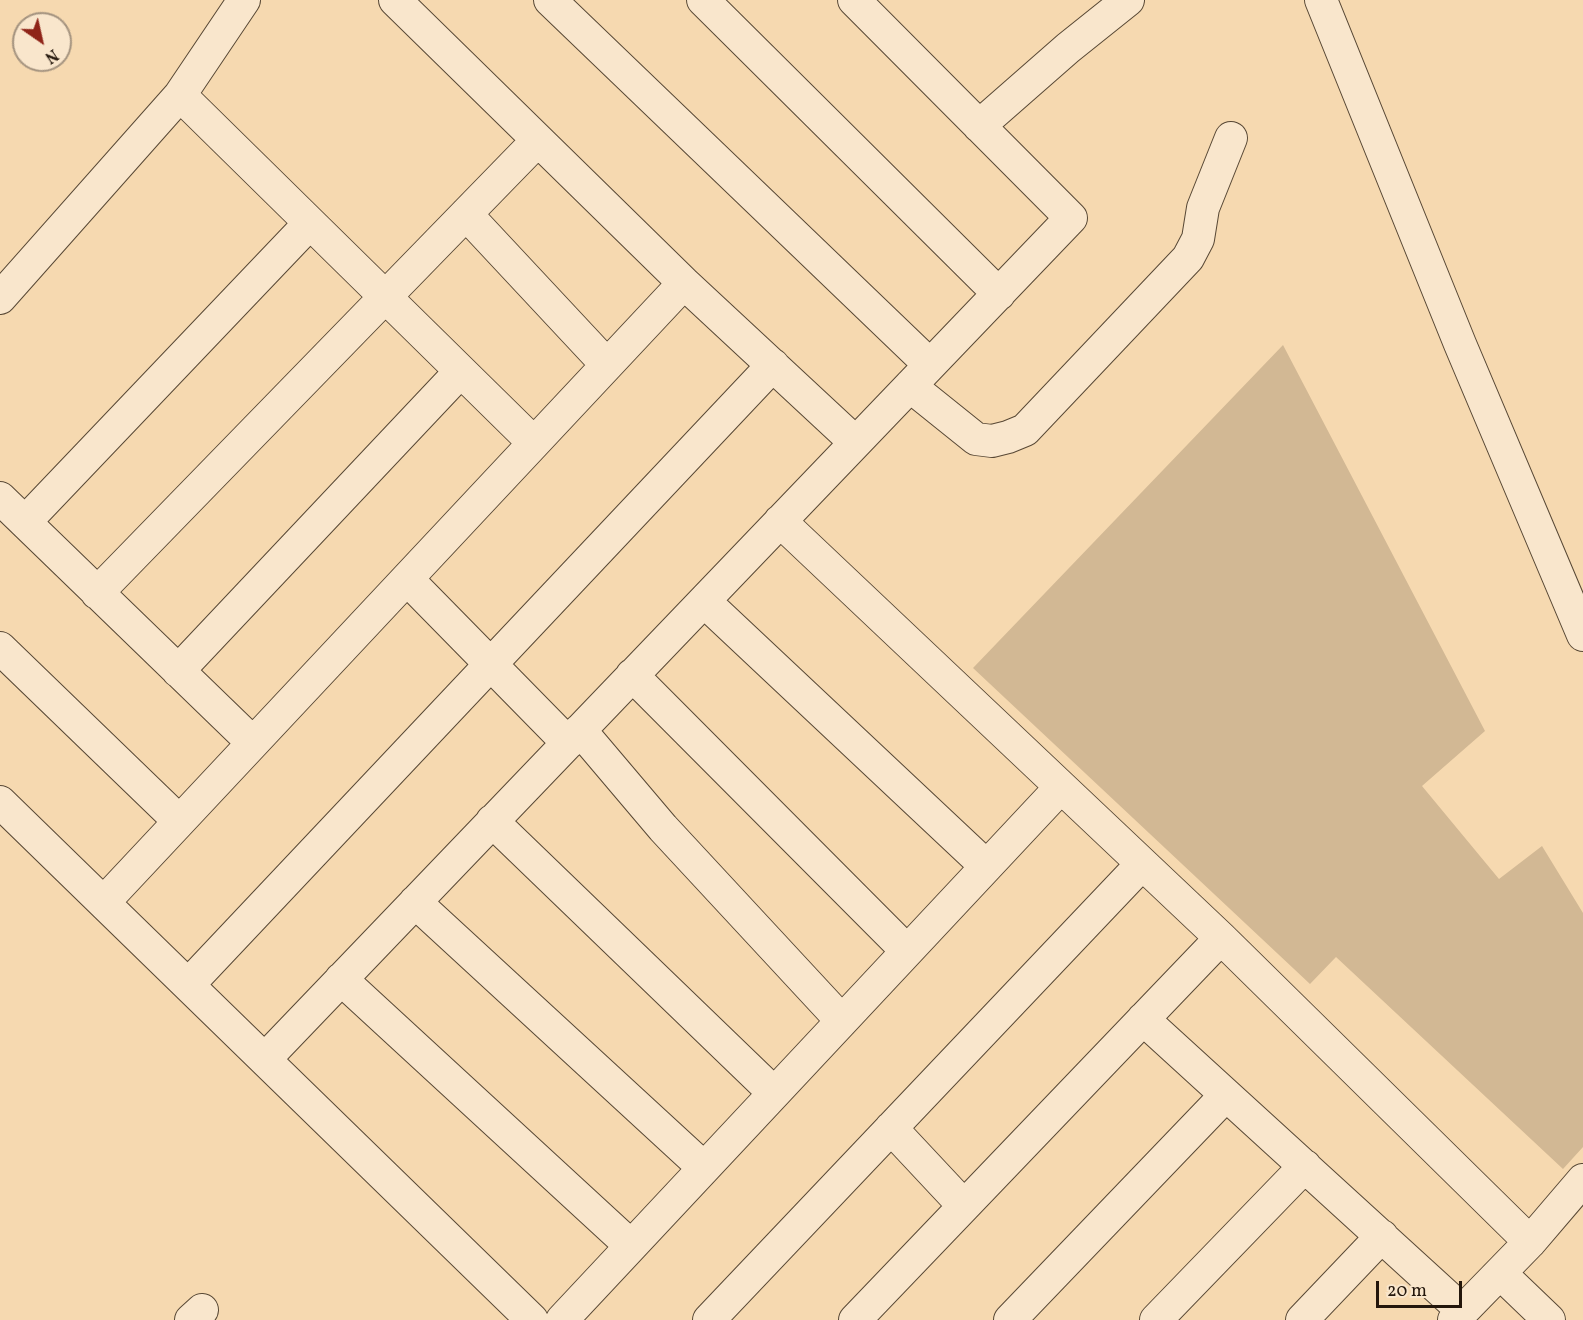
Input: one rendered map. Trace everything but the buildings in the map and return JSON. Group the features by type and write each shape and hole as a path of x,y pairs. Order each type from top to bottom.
{"street":[{"path":"0,298 180,95 244,0"},
{"path":"395,0 684,283 855,442"},
{"path":"550,0 920,376 976,440 992,441 1025,430 1188,258 1198,239 1203,208 1231,138"},
{"path":"703,0 999,294"},
{"path":"264,1059 1071,218 854,0"},
{"path":"979,126 1068,48 1128,0"},
{"path":"1321,0 1460,344 1583,635"},
{"path":"180,95 534,443"},
{"path":"98,593 538,140"},
{"path":"466,214 607,365"},
{"path":"26,522 310,223"},
{"path":"104,902 684,283"},
{"path":"189,984 773,365"},
{"path":"178,671 460,372"},
{"path":"0,498 253,743"},
{"path":"780,521 1221,938 1530,1242"},
{"path":"407,579 491,664 574,736 663,828 842,1021"},
{"path":"704,601 987,866"},
{"path":"0,648 180,821"},
{"path":"632,675 907,951"},
{"path":"562,1320 1061,787"},
{"path":"0,802 189,984 515,1314"},
{"path":"492,821 774,1093"},
{"path":"709,1320 1142,864"},
{"path":"415,902 704,1168"},
{"path":"855,1320 1221,938"},
{"path":"341,979 631,1246"},
{"path":"1143,1019 1382,1236 1459,1315 1530,1242 1583,1180"},
{"path":"1010,1320 1226,1095"},
{"path":"891,1128 964,1206"},
{"path":"1156,1320 1305,1166"},
{"path":"1302,1320 1382,1236"},
{"path":"1500,1273 1549,1320"}],"shaded area":[{"path":"1283,345 1485,731 1422,786 1499,879 1542,846 1583,913 1583,1147 1563,1169 1336,957 1310,984 973,668"}]}
